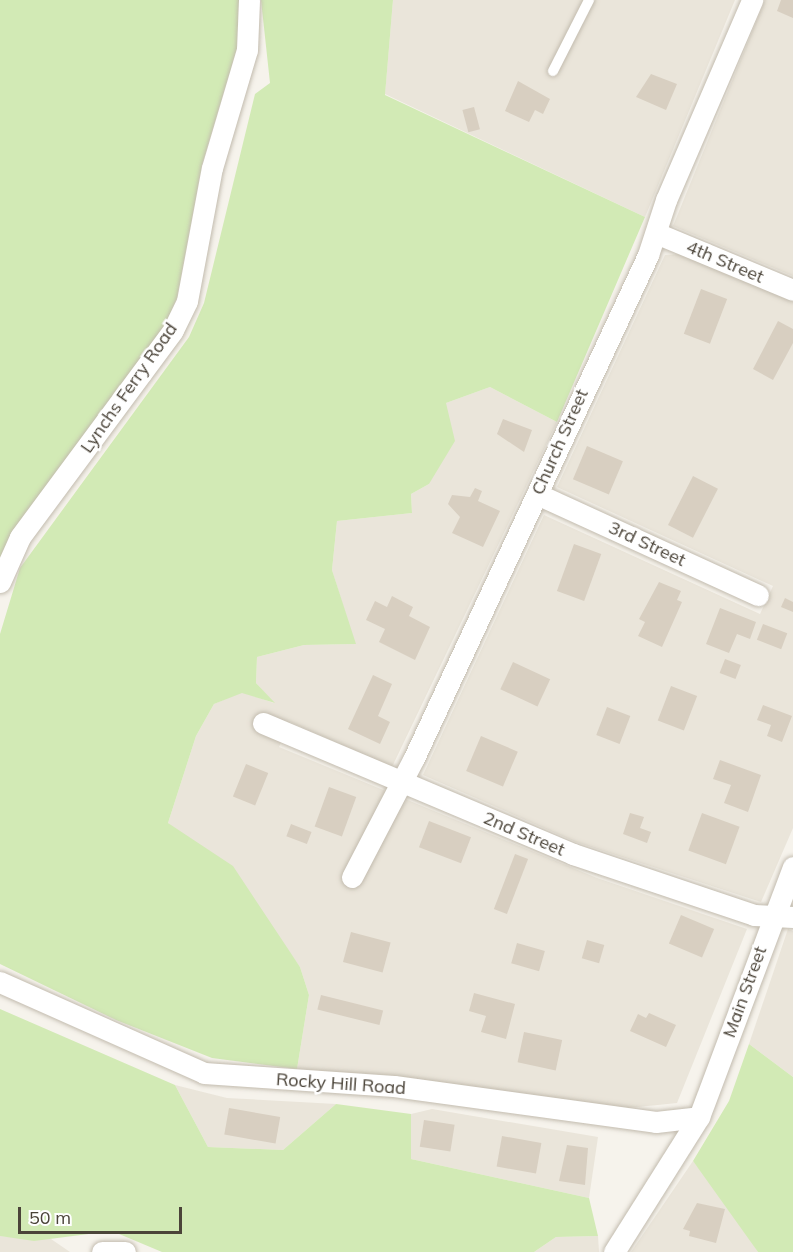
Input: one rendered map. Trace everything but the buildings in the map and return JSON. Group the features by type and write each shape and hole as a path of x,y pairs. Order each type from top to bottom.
{"street":[{"name":"Lynchs Ferry Road","path":"0,582 20,537 173,330 187,301 212,168 247,50 249,0"},
{"name":"Church Street","path":"352,877 402,781 537,494 656,233 752,0"},
{"name":"4th Street","path":"656,233 793,290"},
{"name":"3rd Street","path":"537,494 758,595"},
{"name":"2nd Street","path":"263,723 573,854 754,915 784,915"},
{"name":"Main Street","path":"614,1252 699,1117 784,915 793,867"},
{"name":"Rocky Hill Road","path":"0,982 204,1073 394,1086 656,1122 699,1117"},
{"path":"102,1252 125,1252"}],"lane":[{"path":"553,71 589,0"}],"shaded area":[{"path":"393,0 735,0 645,217 385,94"},
{"path":"765,0 793,0 793,276 673,226"},
{"path":"681,254 793,301 793,828 761,902 576,842 423,775 544,515 760,614 773,586 557,487 665,255"},
{"path":"490,387 557,422 392,767 290,722 279,747 597,878 747,929 677,1103 628,1108 396,1076 297,1069 309,995 300,967 268,922 168,823 196,736 214,704 242,692 274,703 256,683 257,657 304,645 355,644 332,570 337,521 412,513 411,494 429,484 446,403"},
{"path":"788,929 793,931 793,1077 749,1044"},
{"path":"175,1085 227,1098 336,1104 283,1150 208,1147"},
{"path":"432,1109 598,1137 589,1198 411,1159 411,1114"},
{"path":"693,1161 729,1205 758,1252 631,1252"},
{"path":"0,1236 51,1239 70,1252 0,1252"},
{"path":"598,1236 599,1252 534,1252 556,1237"}],"green space":[{"path":"0,0 239,0 237,48 202,165 177,298 165,325 0,557"},
{"path":"261,0 393,0 385,95 645,217 557,422 490,387 446,403 455,441 429,484 411,494 412,513 337,521 332,570 356,644 304,645 257,657 256,683 275,703 242,693 214,704 196,736 168,823 233,866 300,967 309,995 297,1069 212,1058 116,1020 0,964 0,634 20,568 189,337 204,303 255,94 270,83"},
{"path":"0,1009 175,1085 208,1147 283,1150 336,1104 411,1114 411,1159 589,1198 598,1236 556,1237 534,1252 162,1252 112,1231 34,1241 0,1236"},
{"path":"749,1044 793,1077 793,1252 758,1252 693,1161 729,1101"}]}
